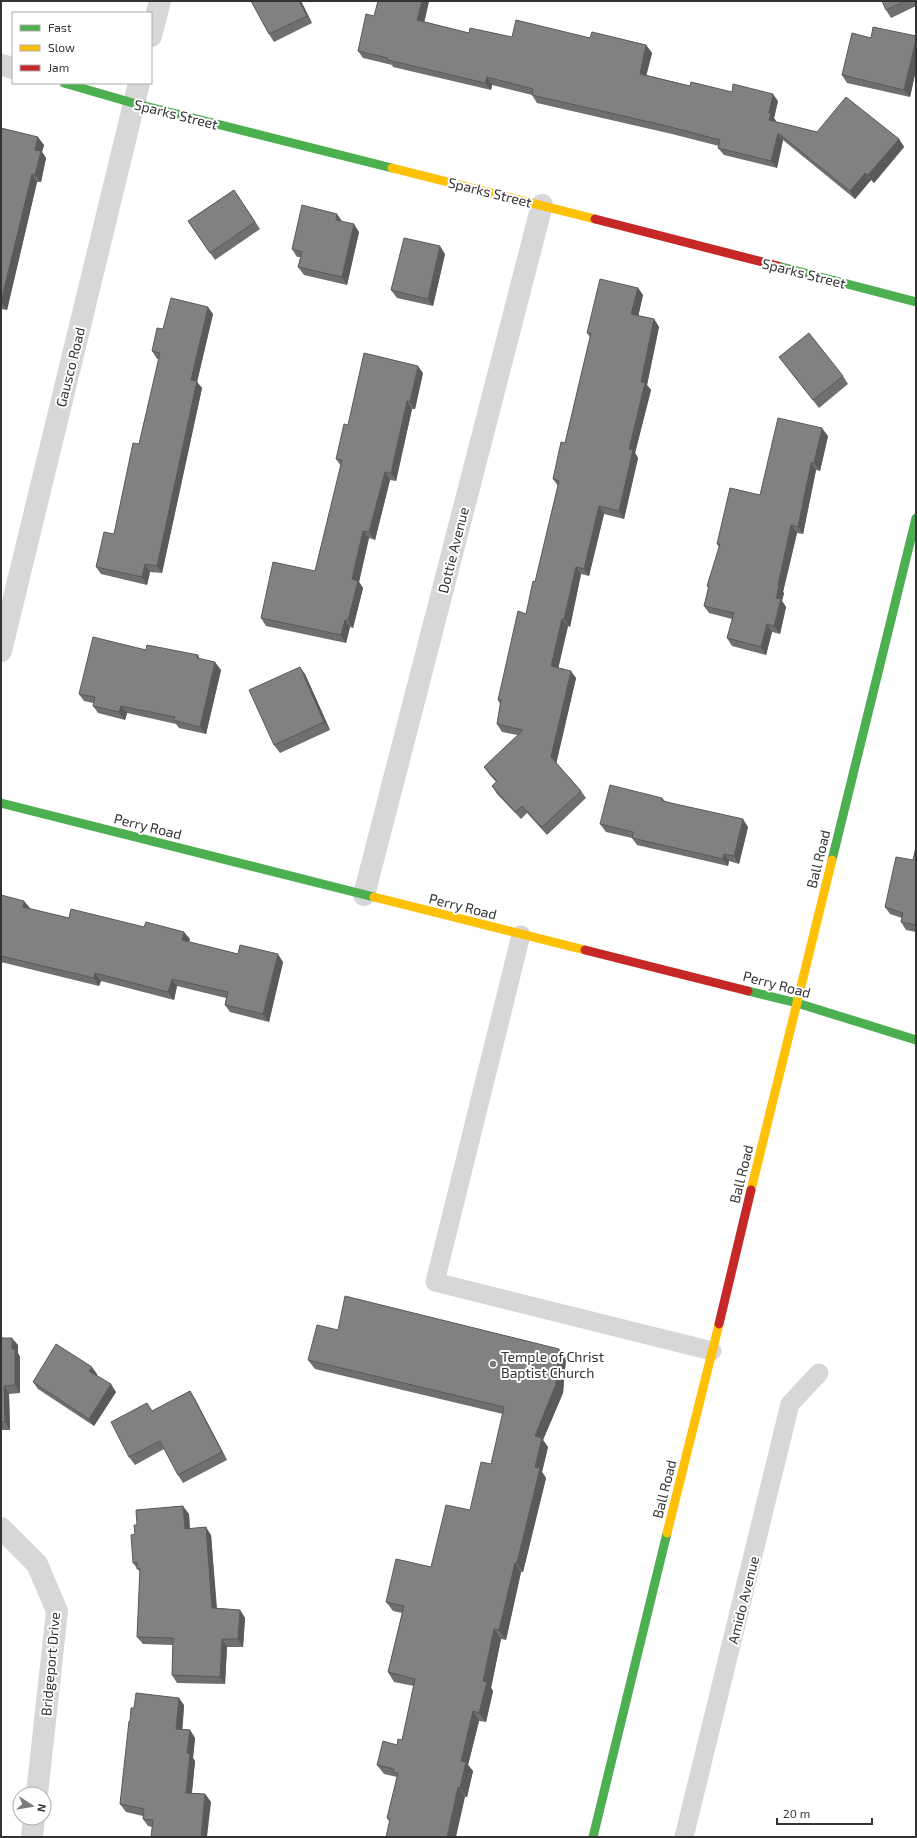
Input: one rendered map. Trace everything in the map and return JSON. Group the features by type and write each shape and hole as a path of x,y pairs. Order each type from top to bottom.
{"street":[{"path":"152,32 160,1"},
{"path":"1,65 12,68"},
{"name":"Sparks Street","path":"71,84 136,93 542,205 916,302"},
{"name":"Gausco Road","path":"1,650 136,93"},
{"name":"Dottie Avenue","path":"364,895 542,205"},
{"name":"Ball Road","path":"593,1837 916,518"},
{"name":"Perry Road","path":"1,803 797,1003 916,1040"},
{"name":"Bridgeport Drive","path":"1,1528 38,1564 57,1610 38,1786"},
{"path":"32,1837 33,1826"}],"lane":[{"path":"521,934 435,1282 712,1351"},
{"name":"Amido Avenue","path":"684,1837 790,1404 819,1373"}],"building":[{"path":"251,1 299,1 307,16 269,34"},
{"path":"378,1 422,1 417,20 469,33 470,28 512,37 516,20 590,38 592,32 646,45 640,74 690,86 691,82 732,92 733,84 773,94 769,120 817,132 846,97 899,139 868,175 865,173 850,191 778,133 771,161 718,148 720,140 667,126 532,95 533,89 487,77 485,83 388,60 388,58 358,51 366,14 374,16"},
{"path":"882,1 905,1 886,10"},
{"path":"873,27 916,36 904,90 842,75 852,33 871,38"},
{"path":"1,128 38,137 35,150 41,151 35,175 32,174 1,302"},
{"path":"234,190 255,222 210,253 188,221"},
{"path":"302,205 337,214 336,220 354,224 342,277 298,267 302,252 292,249"},
{"path":"404,238 440,246 428,299 391,290"},
{"path":"600,279 638,288 631,314 654,319 641,382 645,383 629,449 633,450 619,511 599,506 584,569 576,567 551,666 571,671 551,757 581,791 542,827 522,806 515,812 492,786 497,781 484,767 523,730 497,724 501,700 498,700 518,611 526,614 533,581 535,582 559,481 553,479 561,442 565,443 591,333 587,333"},
{"path":"171,298 208,307 191,380 197,381 157,566 145,564 142,577 96,567 104,532 114,534 133,443 139,444 160,353 152,351 157,328 163,329"},
{"path":"809,333 843,376 813,400 779,357"},
{"path":"364,353 418,366 410,402 407,401 391,473 385,472 369,532 363,531 352,579 358,581 348,620 345,620 341,635 261,618 273,562 315,571 342,460 336,459 344,424 348,425"},
{"path":"778,418 822,428 814,463 811,463 798,527 791,525 778,585 776,598 781,599 774,626 767,624 761,647 727,638 734,613 704,606 709,586 707,586 720,544 717,544 730,488 760,495"},
{"path":"93,637 146,650 147,645 198,655 197,658 215,662 200,727 173,720 175,717 121,706 119,712 93,706 95,697 79,694"},
{"path":"300,667 324,722 274,745 249,690"},
{"path":"610,785 662,798 662,801 743,819 734,856 724,854 723,859 632,838 633,832 600,824"},
{"path":"916,847 916,925 901,922 903,913 885,907 896,857 913,860"},
{"path":"1,895 24,901 23,907 69,918 71,909 144,927 146,922 184,932 182,940 238,954 240,945 278,954 263,1014 225,1005 228,992 172,979 168,992 95,973 94,978 1,956"},
{"path":"345,1296 559,1349 556,1384 535,1436 542,1438 535,1467 540,1468 499,1630 494,1629 483,1681 487,1682 479,1713 473,1711 461,1761 466,1762 460,1788 458,1787 447,1837 386,1837 390,1819 387,1818 398,1773 393,1772 394,1769 377,1765 383,1741 397,1745 398,1739 402,1740 415,1679 388,1672 404,1606 386,1602 396,1559 431,1567 446,1505 470,1510 481,1462 491,1464 504,1407 308,1360 317,1325 338,1330"},
{"path":"1,1338 12,1338 12,1349 15,1349 15,1385 4,1386 5,1422 1,1422"},
{"path":"56,1344 92,1367 89,1371 111,1384 89,1419 33,1382"},
{"path":"190,1391 222,1452 178,1475 160,1441 129,1457 111,1422 147,1403 152,1411"},
{"path":"183,1506 185,1529 206,1527 212,1608 240,1610 238,1639 222,1639 220,1677 172,1675 173,1638 137,1637 140,1568 137,1569 137,1562 133,1563 131,1535 135,1534 134,1525 137,1525 136,1510"},
{"path":"136,1693 179,1698 176,1729 190,1730 187,1753 190,1754 186,1793 205,1794 201,1837 151,1837 153,1820 143,1819 144,1809 120,1804 129,1721 131,1708 134,1708"}],"traffic: fast":[{"path":"67,84 133,103 392,168"},
{"path":"778,266 916,302"},
{"path":"832,860 916,518"},
{"path":"1,803 374,897"},
{"path":"748,991 797,1003 916,1040"},
{"path":"593,1837 667,1533"}],"traffic: slow":[{"path":"392,168 595,219"},
{"path":"751,1190 832,860"},
{"path":"374,897 585,950"},
{"path":"667,1533 719,1324"}],"traffic: jam":[{"path":"595,219 778,266"},
{"path":"585,950 748,991"},
{"path":"719,1324 751,1190"}],"place":[{"name":"Temple of Christ Baptist Church","path":"493,1364"}]}
